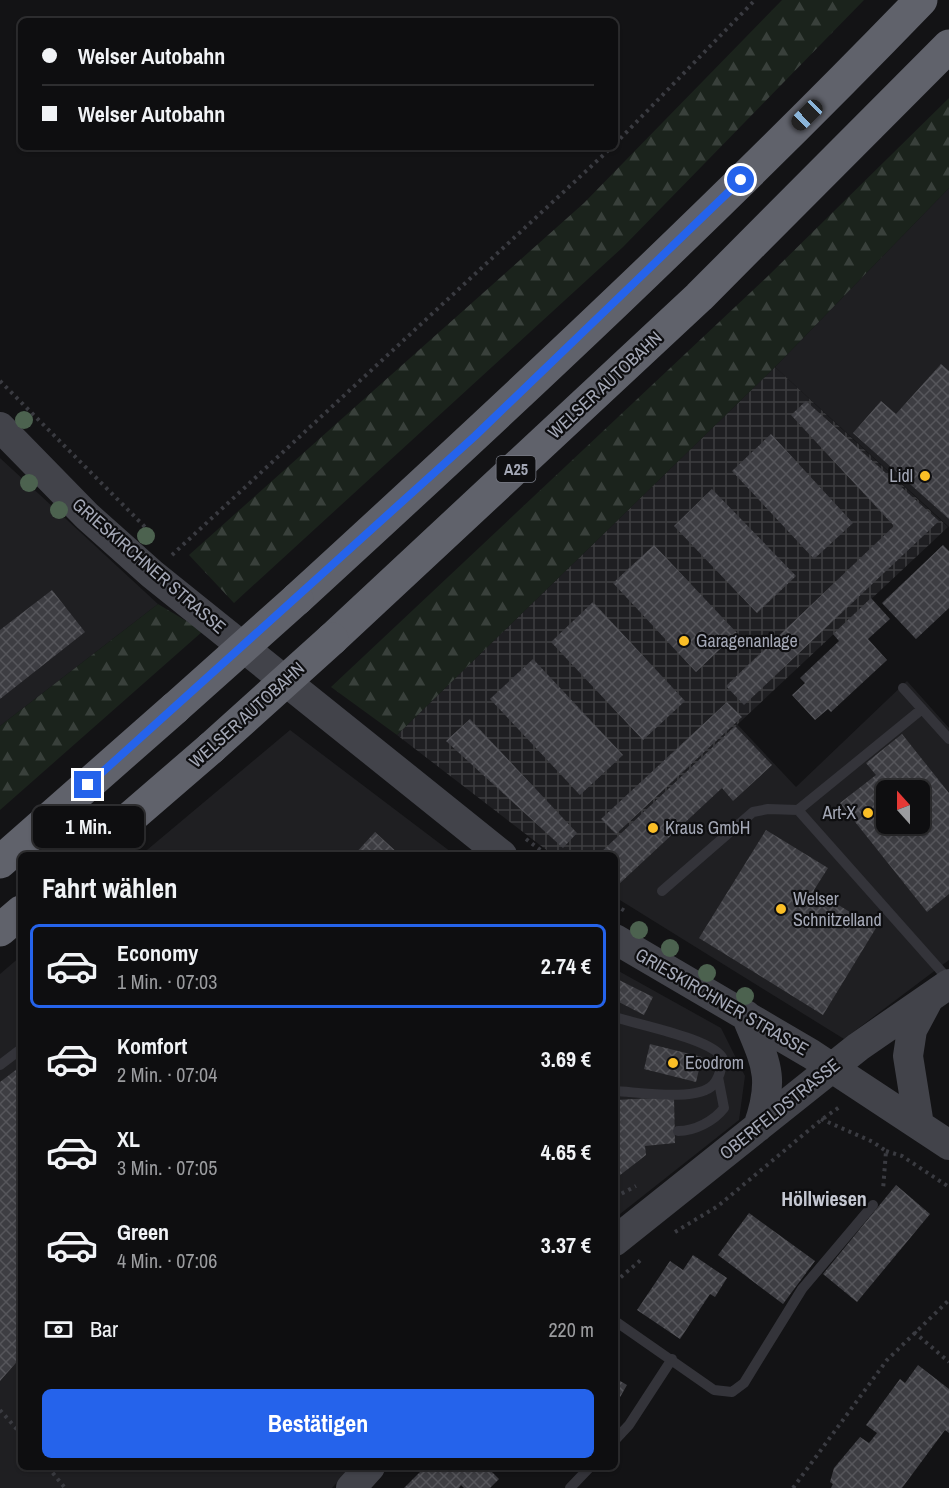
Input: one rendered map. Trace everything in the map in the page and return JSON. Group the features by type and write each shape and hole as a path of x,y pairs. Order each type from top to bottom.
{"highway":[{"path":"0,862 297,599 475,436 626,292 921,0"},
{"name":"WELSER AUTOBAHN","path":"90,852 332,639 699,297 949,46"},
{"path":"0,930 18,915"}],"main road":[{"name":"GRIESKIRCHNER STRASSE","path":"0,427 87,516 152,574 498,852"},
{"name":"GRIESKIRCHNER STRASSE","path":"618,941 832,1068 949,1145"},
{"name":"OBERFELDSTRASSE","path":"618,1239 832,1068 943,987"},
{"path":"919,1125 908,1056 912,1030 943,987"},
{"path":"746,1015 768,1067 766,1104 758,1127"},
{"path":"351,1488 366,1470"}],"lane":[{"path":"903,688 949,740"},
{"path":"662,891 753,812 798,810 922,710"},
{"path":"798,810 943,987"},
{"path":"618,1018 704,1044 720,1052 723,1059 718,1077 712,1087 694,1095 618,1091"},
{"path":"0,1065 18,1051"},
{"path":"678,1131 688,1131 716,1118 724,1108 718,1077"},
{"path":"618,1323 714,1390 732,1392 744,1383 802,1289 873,1205"},
{"path":"618,1437 629,1425 672,1359"},
{"path":"570,1488 587,1470"}],"path":[{"path":"618,142 755,0"},
{"path":"152,574 610,150"},
{"path":"618,907 635,916"},
{"path":"667,1237 718,1206 821,1120 866,1089"},
{"path":"800,1094 821,1120 902,1156 949,1187"},
{"path":"873,1205 884,1188 886,1150"},
{"path":"618,1279 649,1252"},
{"path":"793,1488 887,1360 949,1300"},
{"path":"914,1332 949,1362"},
{"path":"0,1410 18,1431"},
{"path":"50,1470 64,1488"}],"shaded area":[{"path":"949,188 949,527 775,367"},
{"name":"Garagenanlage","path":"775,367 948,527 601,852 549,852 397,735"},
{"path":"0,458 158,604 0,726"},
{"path":"907,681 949,728 949,960 844,1039 618,899 618,852 601,852 736,723 796,787"},
{"path":"290,730 451,852 145,852"},
{"path":"18,959 18,1470 348,1470 332,1488 0,1488 0,974"},
{"path":"618,971 721,1028 745,1076 739,1120 618,1216"}],"green space":[{"path":"782,0 864,0 623,247 234,603 189,555 584,203"},
{"path":"949,98 949,188 775,367 397,735 331,687 768,276"},
{"path":"158,604 203,631 0,810 0,726"}],"building":[{"name":"Lidl","path":"941,364 949,371 949,519 853,433 881,401 896,414"},
{"path":"806,401 939,521 744,705 726,686 894,526 791,415"},
{"path":"771,434 853,523 814,559 732,471"},
{"path":"712,489 796,576 757,613 674,526"},
{"path":"654,545 737,633 696,672 613,583"},
{"path":"943,545 949,551 949,608 916,639 882,603"},
{"path":"52,590 85,632 0,699 0,630"},
{"path":"871,598 890,619 868,639 887,660 831,712 828,709 815,720 792,695 805,683 800,678 839,641 833,634"},
{"path":"593,602 685,701 643,740 551,642"},
{"path":"533,659 623,755 580,795 490,699"},
{"path":"727,702 742,717 616,834 601,819"},
{"path":"470,719 577,833 563,848 446,741"},
{"name":"Kraus GmbH","path":"735,726 772,765 733,801 722,788 619,884 618,852 601,852"},
{"name":"Art-X","path":"902,734 949,793 949,894 927,912 840,803 876,775 866,763"},
{"name":"Welser Schnitzelland","path":"766,830 828,868 814,890 876,928 823,1015 699,938"},
{"path":"375,832 397,852 357,852"},
{"path":"618,980 653,997 644,1015 618,1002"},
{"name":"Ecodrom","path":"650,1044 702,1057 696,1082 644,1069"},
{"path":"18,1068 18,1360 0,1381 0,1082"},
{"path":"674,1097 675,1143 645,1146 646,1155 618,1177 618,1100"},
{"path":"896,1185 930,1214 857,1302 823,1274"},
{"path":"749,1213 815,1261 783,1304 718,1255"},
{"path":"693,1255 727,1278 715,1297 710,1294 680,1339 637,1310 670,1261 683,1270"},
{"path":"918,1365 949,1389 949,1433 945,1430 902,1488 831,1488 833,1484 830,1482 834,1468 860,1437 869,1443 877,1433 866,1425 900,1379 905,1383"},
{"path":"618,1380 627,1385 618,1398"},
{"path":"422,1470 490,1470 499,1479 490,1488 464,1488 461,1485 459,1488 404,1488"}],"place":[{"name":"Lidl","path":"925,476"},
{"name":"Garagenanlage","path":"684,641"},
{"name":"Art-X","path":"868,813"},
{"name":"Kraus GmbH","path":"653,828"},
{"name":"Welser Schnitzelland","path":"781,909"},
{"name":"Ecodrom","path":"673,1063"}],"district":[{"name":"Höllwiesen","path":"824,1199"}],"route":[{"path":"88,785 297,599 475,436 741,180"}]}
